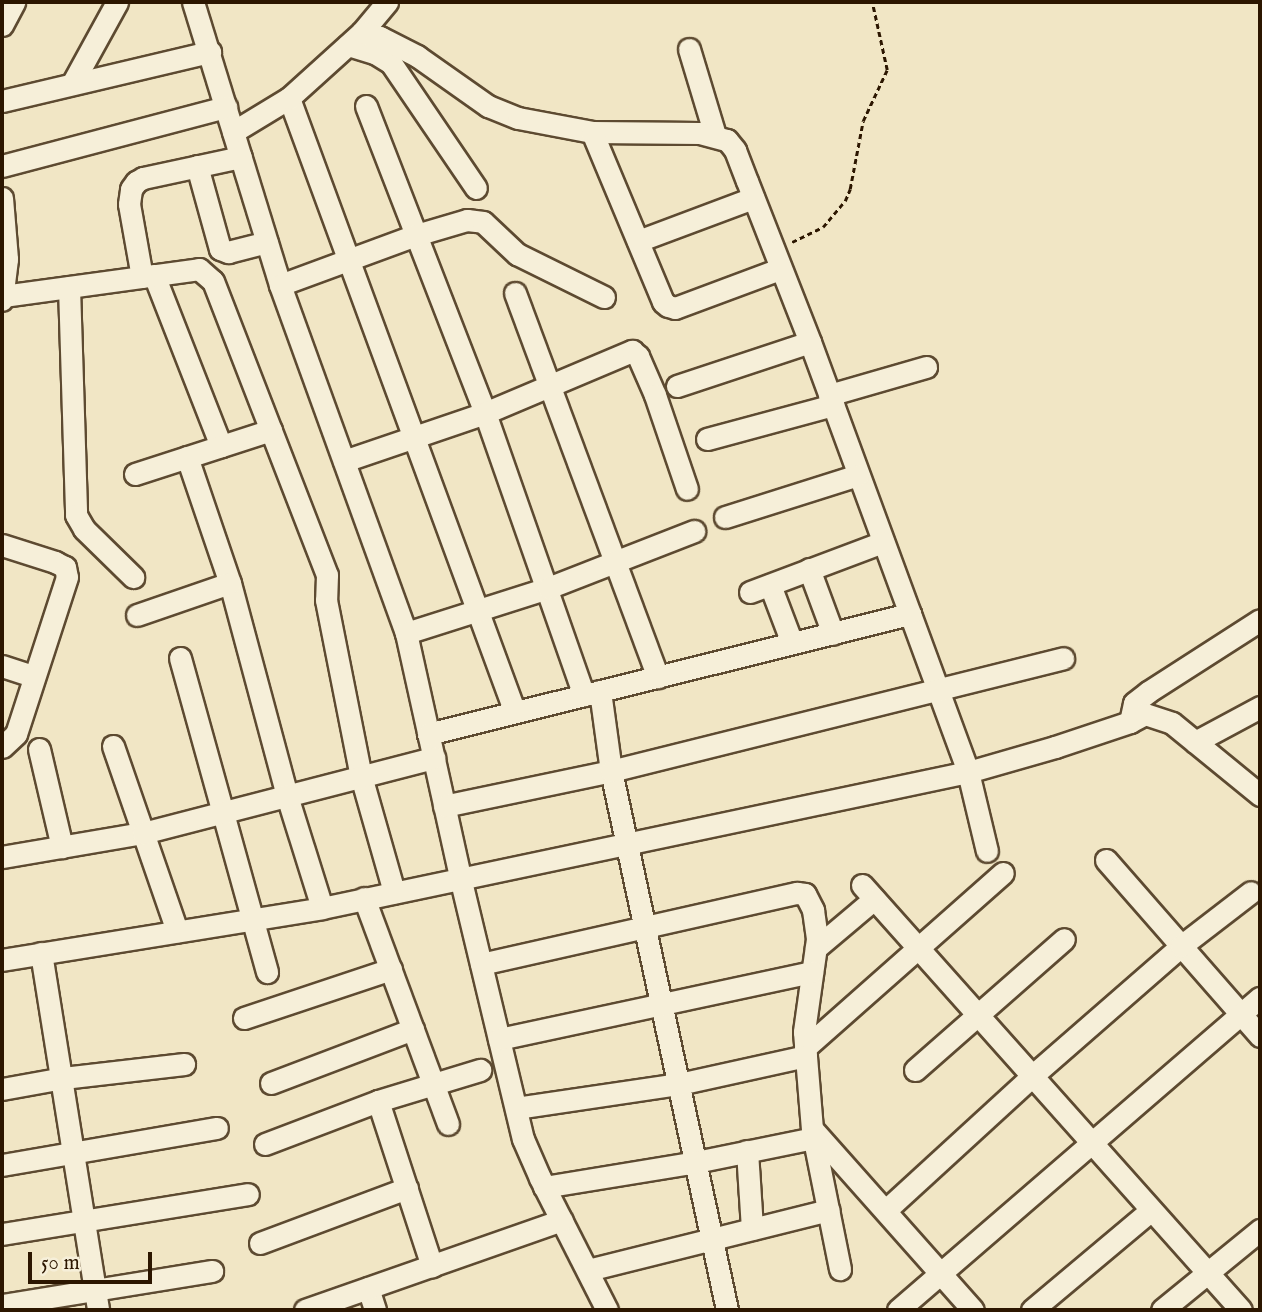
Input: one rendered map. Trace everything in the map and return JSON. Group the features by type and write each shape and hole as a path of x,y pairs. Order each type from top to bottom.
{"street":[{"path":"2,25 14,2"},
{"path":"72,84 117,2"},
{"path":"193,2 280,285 407,633 460,877 523,1139 544,1187 607,1310"},
{"path":"233,132 289,98 355,39 387,2"},
{"path":"355,39 380,37 418,56 488,106 502,112 592,132 715,135 727,140 735,150 810,342 968,772 987,851"},
{"path":"355,39 391,64 476,188"},
{"path":"689,49 715,135"},
{"path":"2,101 209,51"},
{"path":"289,98 351,259 514,710"},
{"path":"366,106 485,413 548,588 592,693 727,1310"},
{"path":"2,166 226,107"},
{"path":"592,132 663,302 675,308 777,260"},
{"path":"221,446 148,276 129,204 131,189 143,178 241,157"},
{"path":"197,166 219,249 228,252 267,242"},
{"path":"2,198 7,259 2,298 199,269 213,281 327,575 326,600 361,776 394,891"},
{"path":"638,241 753,198"},
{"path":"280,285 416,235 467,220 483,222 524,259 604,297"},
{"path":"69,287 76,515 84,529 132,576"},
{"path":"515,293 658,677"},
{"path":"677,386 810,342"},
{"path":"344,461 485,413 617,357 636,352 655,395 687,489"},
{"path":"707,439 926,367"},
{"path":"135,474 271,430"},
{"path":"187,457 230,583 288,796 322,908"},
{"path":"725,517 858,475"},
{"path":"407,633 548,588 694,531"},
{"path":"750,593 883,542"},
{"path":"2,545 55,562 65,567 67,577 16,734 2,747"},
{"path":"809,569 832,634"},
{"path":"137,615 230,583"},
{"path":"770,585 792,643"},
{"path":"428,734 514,710 910,614"},
{"path":"1130,722 1135,703 1148,692 1260,620"},
{"path":"180,658 267,972"},
{"path":"444,806 611,771 1063,658"},
{"path":"2,666 33,676"},
{"path":"1195,742 1260,707"},
{"path":"2,960 322,908 968,772 1130,722 1145,714 1160,716 1259,792"},
{"path":"113,746 177,931"},
{"path":"39,749 62,847"},
{"path":"2,857 143,833 434,758"},
{"path":"1106,860 1260,1036"},
{"path":"516,1108 679,1084 806,1052 1003,873"},
{"path":"816,948 868,892 1241,1310"},
{"path":"886,1210 1032,1076 1181,946 1251,892"},
{"path":"481,964 797,893 805,894 810,899 816,948 806,999 806,1052 813,1134 840,1269"},
{"path":"364,898 447,1124"},
{"path":"915,1070 1063,939"},
{"path":"41,953 63,1078 96,1300"},
{"path":"244,1018 391,970"},
{"path":"499,1039 812,972"},
{"path":"898,1310 939,1271 1092,1144 1260,998"},
{"path":"271,1083 413,1029"},
{"path":"2,1089 63,1078 184,1064"},
{"path":"265,1144 378,1101 480,1069"},
{"path":"378,1101 432,1266"},
{"path":"2,1165 217,1128"},
{"path":"544,1187 747,1152 813,1134"},
{"path":"813,1134 886,1210 974,1310"},
{"path":"747,1152 752,1229"},
{"path":"260,1243 407,1188"},
{"path":"2,1234 248,1194"},
{"path":"588,1270 829,1210"},
{"path":"1032,1310 1151,1210"},
{"path":"305,1310 562,1220"},
{"path":"1162,1310 1260,1230"},
{"path":"2,1305 96,1300 212,1270"},
{"path":"368,1289 375,1310"}],"path":[{"path":"777,260 823,227 845,201 850,189 863,121 887,70 875,28 872,2"}]}
